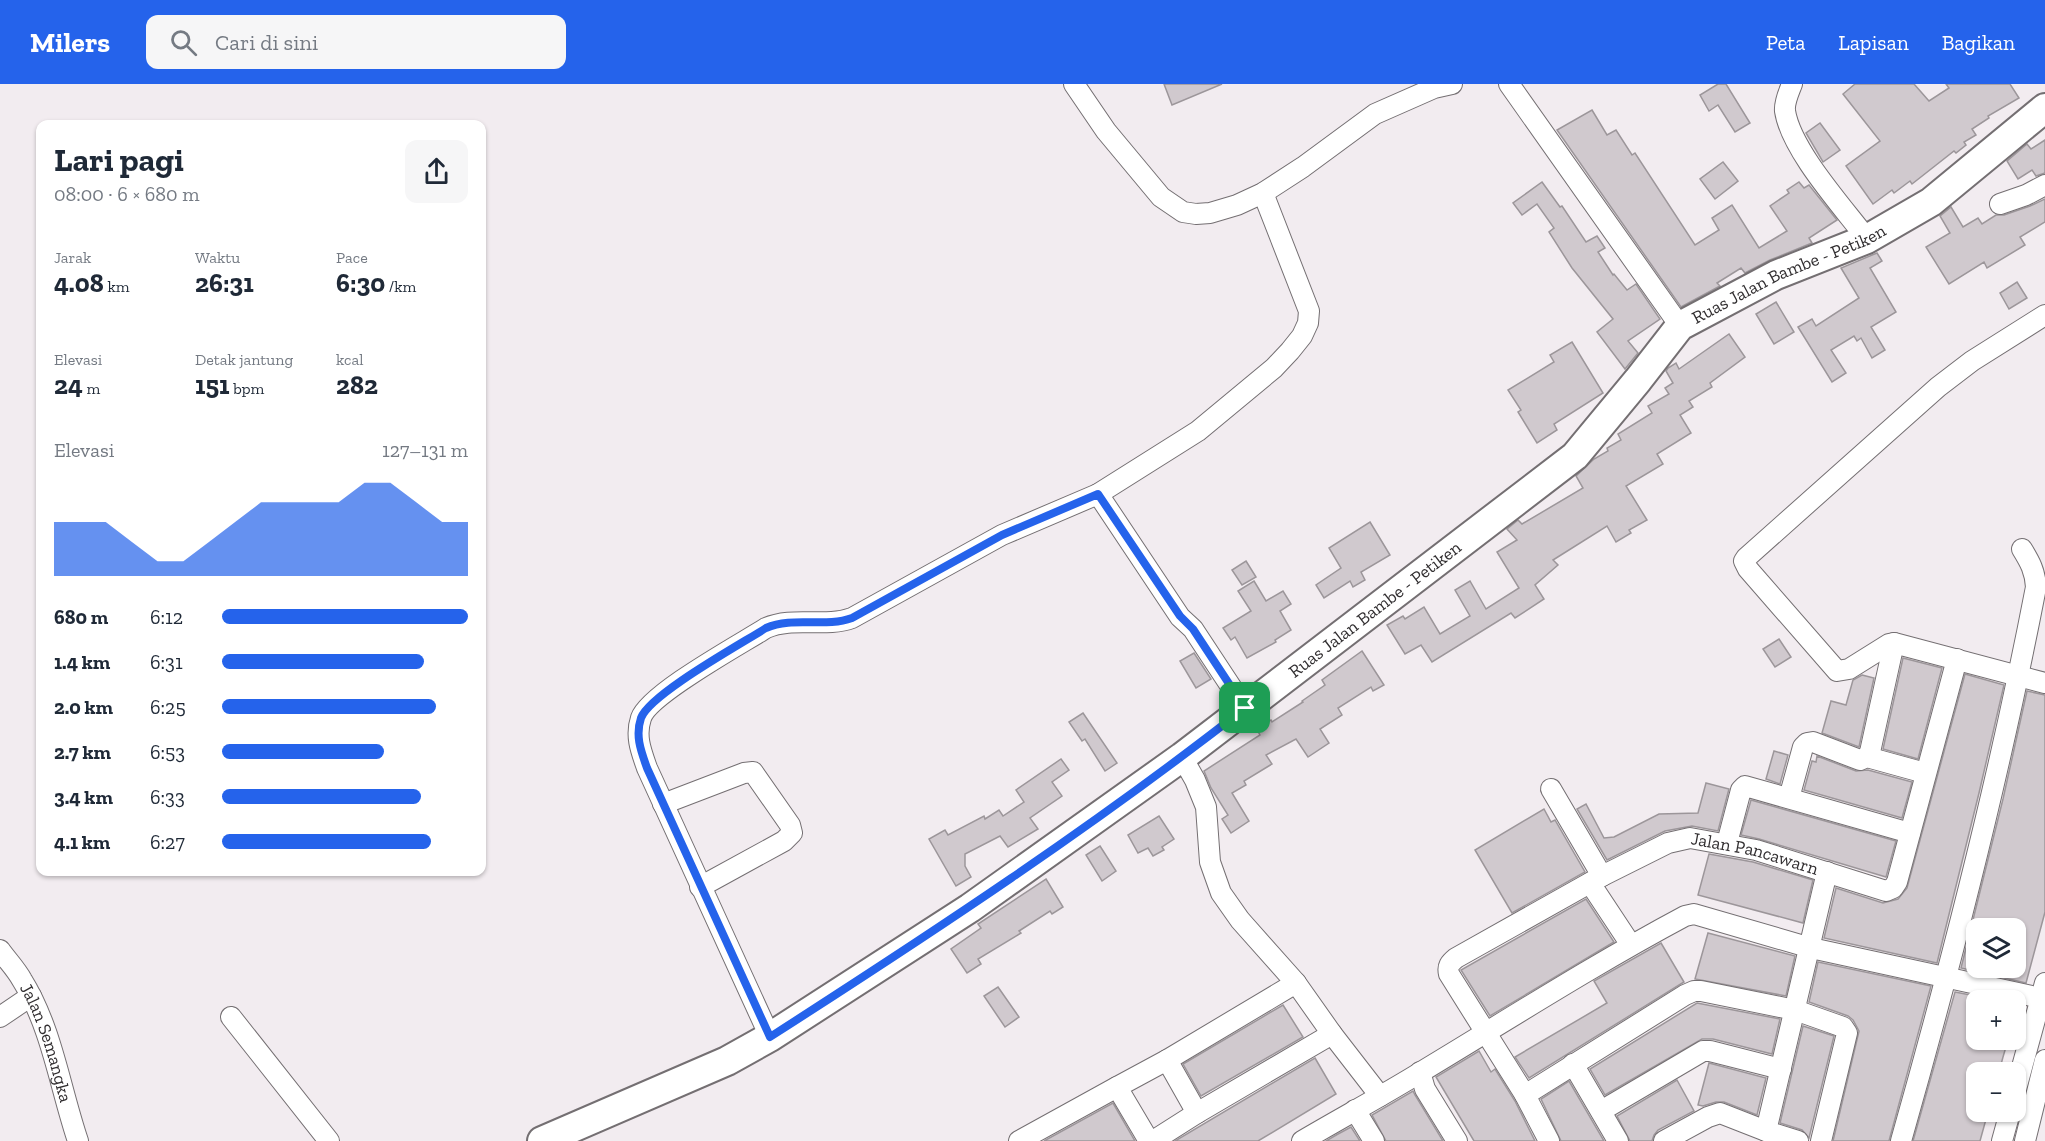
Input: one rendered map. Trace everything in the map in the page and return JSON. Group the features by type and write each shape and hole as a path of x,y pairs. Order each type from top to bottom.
{"main road":[{"name":"Ruas Jalan Bambe - Petiken","path":"542,1141 727,1061 770,1037 970,908 1182,757 1575,456 1680,326 1776,275 1867,239 1931,202 2043,115"}],"street":[{"path":"1074,84 1106,131 1161,197 1183,212 1210,213 1238,205 1263,193 1303,167 1375,114 1434,88 1452,84"},
{"path":"1509,84 1680,326"},
{"path":"1792,84 1785,108 1791,133 1801,152 1867,239"},
{"path":"2000,204 2026,195 2045,185"},
{"path":"770,1037 700,887 638,742 641,717 651,704 671,688 766,628 784,622 842,621 852,618 1002,535 1098,494 1198,430 1274,368 1302,336 1308,323 1309,311 1263,193"},
{"path":"2045,315 1972,361 1938,387 1744,561 1838,671 1849,669 1894,643 2045,682"},
{"path":"1098,494 1180,616 1193,629 1245,708"},
{"path":"1901,1141 1947,978 2019,676 2036,587 2036,574 2022,549"},
{"path":"1867,757 1894,643"},
{"name":"Jalan Pancawarn","path":"1485,1031 1449,974 1448,967 1451,962 1596,879 1668,843 1690,838 1727,843 1886,891 1893,888 1897,882 1957,659"},
{"path":"1789,798 1803,747 1807,743 1813,742 1860,759 1867,757 1925,773"},
{"path":"1182,757 1206,807 1209,862 1221,893 1240,920 1296,983 1380,1096"},
{"path":"663,804 744,773 753,772 790,825 792,833 784,841 700,887"},
{"path":"1727,843 1741,790 1745,786 1910,833"},
{"path":"1551,789 1631,945"},
{"path":"1766,1131 1811,948 1827,872"},
{"path":"1302,1141 1631,945 1694,914 1811,948 1947,978 2044,993 2024,1062"},
{"name":"Jalan Semangka","path":"0,950 22,979 31,996 48,1038 78,1141"},
{"path":"1019,1141 1167,1060 1296,983"},
{"path":"1525,1095 1694,991 1795,1010 1843,1027 1847,1033 1821,1141"},
{"path":"0,1017 31,996"},
{"path":"231,1017 329,1141"},
{"path":"1485,1031 1525,1095 1549,1141"},
{"path":"1117,1087 1151,1141 1332,1034"},
{"path":"1601,1111 1703,1051 1710,1050 1781,1069"},
{"path":"1167,1060 1197,1113"},
{"path":"2025,1141 2040,1100 2045,1060"},
{"path":"1573,1064 1618,1141"},
{"path":"1420,1072 1425,1089 1457,1141"},
{"path":"1355,1110 1374,1141"},
{"path":"1664,1141 1717,1113 1798,1141"},
{"path":"2002,1141 2007,1122"}],"building":[{"path":"1164,84 1222,84 1172,105"},
{"path":"1718,84 1726,84 1750,123 1735,132 1718,105 1709,111 1700,95"},
{"path":"1855,84 1914,84 1929,101 1949,88 1946,84 2010,84 2019,98 1988,116 1989,118 1972,129 1976,135 1964,142 1966,145 1956,153 1954,151 1912,184 1910,181 1894,193 1892,190 1873,204 1846,166 1880,141 1843,94"},
{"path":"1592,110 1607,135 1616,130 1632,155 1635,153 1695,245 1719,230 1712,218 1732,205 1759,248 1787,231 1770,206 1789,193 1787,190 1799,182 1804,188 1809,185 1837,220 1809,238 1812,243 1745,273 1741,268 1717,283 1720,286 1681,307 1557,130"},
{"path":"1820,123 1840,150 1823,162 1806,133"},
{"path":"2045,140 2045,173 2036,176 2032,170 2018,179 2007,161 2027,144 2031,149"},
{"path":"1723,162 1738,181 1715,199 1700,179"},
{"path":"1542,182 1560,207 1562,206 1586,242 1597,236 1605,248 1598,252 1613,275 1627,290 1636,284 1660,319 1628,341 1638,353 1625,369 1597,332 1613,319 1572,268 1549,232 1554,228 1537,204 1522,215 1513,203"},
{"path":"2045,199 2045,222 2020,237 2025,245 1987,268 1984,262 1949,284 1926,247 1950,233 1940,216 1951,207 1963,227 1978,218 1982,224 1996,215 2004,215"},
{"path":"1877,253 1882,261 1870,268 1896,312 1871,327 1885,350 1872,358 1861,338 1857,341 1854,336 1831,350 1846,373 1832,382 1798,327 1812,319 1816,326 1859,298 1841,268"},
{"path":"2017,282 2027,298 2009,309 2000,293"},
{"path":"1776,302 1794,332 1774,344 1756,314"},
{"path":"1729,334 1745,357 1710,383 1712,387 1689,401 1693,407 1680,415 1691,433 1657,454 1663,464 1626,486 1647,520 1629,530 1631,533 1616,542 1607,526 1553,560 1558,565 1535,585 1544,599 1515,618 1511,613 1432,662 1421,645 1405,654 1387,625 1403,616 1405,619 1424,607 1440,634 1470,616 1455,590 1470,581 1486,609 1519,588 1497,552 1517,540 1507,529 1518,520 1522,524 1583,488 1576,476 1594,459 1608,451 1607,448 1621,440 1618,434 1652,413 1648,406 1669,394 1665,388 1673,383 1666,371 1668,368 1676,363 1679,369"},
{"path":"1572,342 1603,393 1554,424 1557,430 1537,443 1518,412 1521,410 1508,390 1554,362 1550,355"},
{"path":"1370,522 1390,555 1361,572 1365,580 1353,587 1350,581 1324,598 1316,585 1341,568 1329,548"},
{"path":"1246,561 1256,577 1242,585 1232,570"},
{"path":"1254,581 1266,601 1283,591 1291,604 1280,611 1291,630 1275,640 1276,642 1247,658 1235,637 1231,640 1223,628 1251,611 1238,591"},
{"path":"1779,639 1791,657 1775,667 1763,649"},
{"path":"1362,651 1384,685 1373,691 1371,687 1338,708 1342,715 1320,729 1329,743 1308,757 1296,739 1266,755 1272,764 1244,781 1246,785 1232,793 1249,821 1231,833 1222,819 1228,815 1211,788 1204,771 1260,735 1256,728 1271,720 1272,722 1303,702 1325,685 1322,680"},
{"path":"1194,653 1211,679 1196,688 1180,661"},
{"path":"1903,658 1942,668 1918,759 1883,749"},
{"path":"1965,674 2004,685 1937,963 1824,938 1836,888 1883,903 1898,899 1907,888"},
{"path":"1862,675 1874,678 1859,747 1822,733 1831,701 1846,705 1853,680"},
{"path":"2027,691 2045,695 2045,912 2026,983 2004,978 2026,978 2026,918 1973,918"},
{"path":"1083,713 1117,763 1105,771 1085,739 1082,741 1069,722"},
{"path":"1774,751 1788,755 1780,784 1766,779"},
{"path":"1817,756 1856,771 1868,770 1912,782 1902,818 1804,790 1812,761 1816,762"},
{"path":"1061,759 1069,770 1052,782 1062,796 1030,818 1038,829 1008,847 1000,836 965,854 965,866 971,877 956,886 929,839 945,830 948,835 984,816 985,819 999,810 1003,816 1024,802 1016,790"},
{"path":"1706,783 1729,789 1718,831 1692,826 1665,831 1607,860 1577,809 1586,804 1604,838 1614,837 1659,814 1698,813"},
{"path":"1751,800 1896,841 1886,877 1741,835"},
{"path":"1544,809 1551,822 1555,820 1585,872 1512,913 1475,850"},
{"path":"1159,816 1174,839 1162,847 1164,850 1153,856 1148,848 1138,853 1128,835"},
{"path":"1100,846 1116,871 1102,881 1086,855"},
{"path":"1709,854 1753,862 1813,880 1803,923 1698,895"},
{"path":"1046,879 1063,907 1052,914 1050,911 1019,931 1021,933 978,959 981,964 967,973 951,949 981,928 978,924"},
{"path":"1586,899 1614,942 1490,1016 1461,970"},
{"path":"1708,933 1795,956 1786,996 1695,979"},
{"path":"1661,943 1684,982 1529,1078 1515,1057 1607,1003 1594,981"},
{"path":"1966,948 1966,969 1961,968"},
{"path":"1818,962 1931,986 1889,1141 1833,1141 1859,1031 1848,1016 1809,1002"},
{"path":"998,987 1019,1017 1005,1027 984,996"},
{"path":"1955,992 1966,994 1966,1050 2005,1050 2002,1062 1966,1062 1966,1122 1985,1122 1980,1141 1913,1141"},
{"path":"1697,1003 1780,1019 1772,1054 1713,1039 1702,1039 1605,1095 1590,1069"},
{"path":"1283,1005 1303,1037 1201,1096 1183,1064"},
{"path":"1803,1026 1834,1036 1809,1138 1802,1130 1780,1123"},
{"path":"1479,1051 1491,1072 1495,1069 1515,1101 1535,1141 1474,1141 1436,1077"},
{"path":"1315,1058 1336,1094 1258,1141 1175,1141"},
{"path":"1709,1063 1766,1078 1757,1115 1724,1102 1698,1105"},
{"path":"1677,1080 1694,1111 1658,1130 1652,1141 1630,1141 1617,1116"},
{"path":"1569,1081 1604,1141 1561,1141 1541,1099"},
{"path":"1413,1091 1443,1141 1386,1141 1372,1115"},
{"path":"1113,1103 1135,1141 1044,1141"},
{"path":"1351,1127 1360,1141 1326,1141 1338,1134"}],"route":[{"path":"1098,494 1180,616 1193,629 1245,708 1182,757 970,908 770,1037 700,887 647,768 638,742 641,717 651,704 671,688 766,628 784,622 842,621 852,618 1002,535 1098,494"}]}
